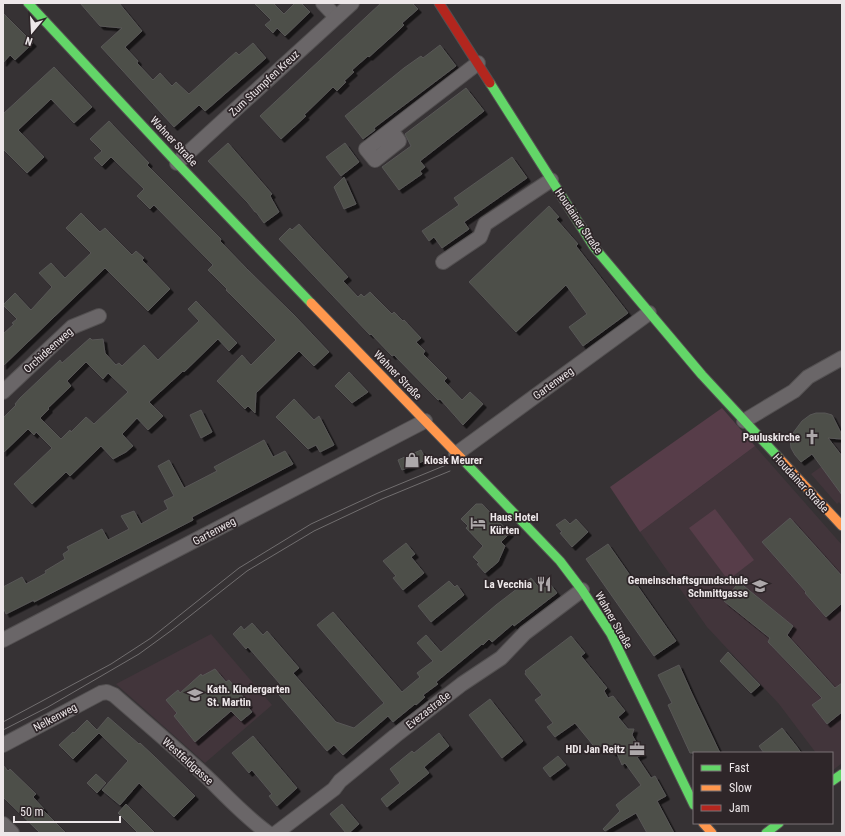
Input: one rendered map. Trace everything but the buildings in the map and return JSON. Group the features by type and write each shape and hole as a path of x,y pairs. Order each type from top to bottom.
{"street":[{"name":"Wahner Straße","path":"28,3 178,163 560,561 582,590 611,634 693,803"},
{"path":"323,3 336,17"},
{"name":"Zum Stumpfen Kreuz","path":"178,163 352,3"},
{"name":"Houdainer Straße","path":"439,3 594,246 649,313 744,421 842,526"},
{"path":"391,130 478,63"},
{"path":"443,262 480,237 485,224 551,180"},
{"name":"Gartenweg","path":"456,454 649,313"},
{"name":"Orchideenweg","path":"3,392 72,327 99,316"},
{"path":"744,421 794,391 808,377 842,358"},
{"name":"Gartenweg","path":"3,640 426,421"},
{"name":"Evezastraße","path":"276,833 334,789 340,781 462,684 501,658 525,633 582,590"},
{"name":"Nelkenweg","path":"3,745 101,693 107,692"},
{"name":"Westfeldgasse","path":"107,692 114,695 212,782 255,824 268,833"},
{"path":"833,780 842,774"},
{"path":"3,824 12,833"},
{"path":"704,827 712,833"}],"shaded area":[{"path":"722,408 755,446 640,532 610,487"},
{"name":"Gemeinschaftsgrundschule Schmittgasse","path":"755,446 842,545 842,763 833,770 833,752 815,752 779,704 707,627 640,532"},
{"path":"842,452 842,506 839,502 837,504 811,474"},
{"path":"715,509 754,560 728,580 689,528"},
{"name":"Kath. Kindergarten St. Martin","path":"211,634 272,705 205,763 116,684"}],"tram line":[{"path":"3,722 111,664 151,638 239,568 311,524 378,493 446,465"},
{"path":"3,730 48,707 139,654 247,571 314,531 382,499 450,471"}],"traffic: fast":[{"path":"28,3 177,163 311,303"},
{"path":"490,83 594,247 702,375 779,458"},
{"path":"462,459 560,561 582,590 611,634 693,803"},
{"path":"833,780 842,774"},
{"path":"766,833 778,824"}],"traffic: slow":[{"path":"311,303 462,459"},
{"path":"779,458 842,526"},
{"path":"704,824 712,833"}],"traffic: jam":[{"path":"439,3 490,83"}],"place":[{"name":"Pauluskirche","path":"812,437"},
{"name":"Kiosk Meurer","path":"412,460"},
{"name":"Haus Hotel Kürten","path":"478,523"},
{"name":"La Vecchia","path":"544,584"},
{"name":"Gemeinschaftsgrundschule Schmittgasse","path":"760,586"},
{"name":"Kath. Kindergarten St. Martin","path":"195,695"},
{"name":"HDI Jan Reitz","path":"637,749"}]}
